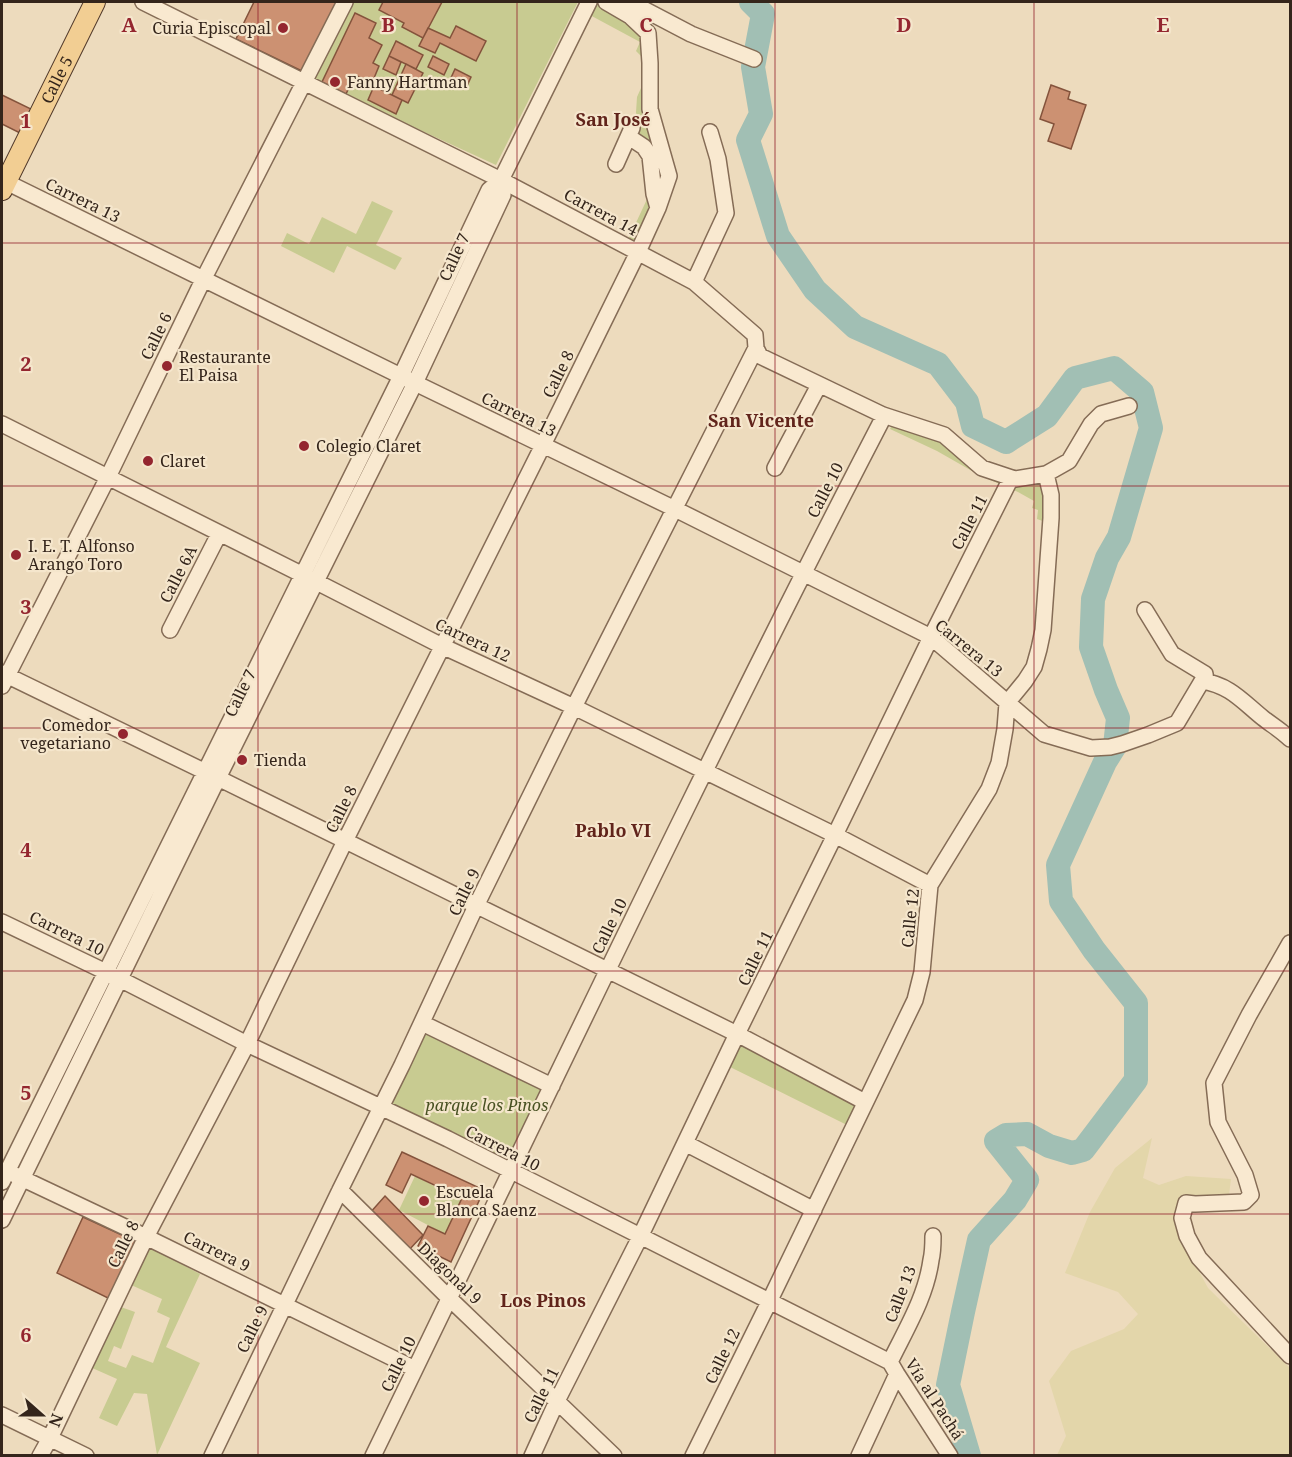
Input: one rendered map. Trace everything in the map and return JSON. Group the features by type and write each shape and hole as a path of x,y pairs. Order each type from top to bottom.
{"main road":[{"name":"Calle 5","path":"3,184 95,2"}],"street":[{"name":"Carrera 14","path":"143,2 501,180 694,282 755,335 756,348 760,356 883,415 945,435 982,468 1013,478"},
{"name":"Calle 6","path":"3,678 108,477 203,280 345,2"},
{"name":"Calle 7","path":"2,1220 113,976 408,380 489,190 501,180 590,2"},
{"name":"Calle 8","path":"40,1455 146,1237 248,1044 345,841 543,445 658,208 669,176 650,109 648,33 630,16 606,2"},
{"path":"630,2 691,34 754,59"},
{"path":"694,282 726,213 718,159 710,132"},
{"path":"616,164 630,133 650,156 654,195 658,208"},
{"name":"Carrera 13","path":"3,184 675,509 931,637 1044,734 1091,748 1116,745 1148,735 1177,723 1202,681 1206,682"},
{"name":"Calle 9","path":"212,1455 574,707 756,348"},
{"path":"776,468 819,385"},
{"path":"1013,478 1046,474 1069,461 1091,424 1101,414 1129,406"},
{"name":"Calle 10","path":"373,1455 705,770 883,415"},
{"name":"Carrera 12","path":"2,424 442,646 705,770 930,885"},
{"path":"1007,703 1034,667 1043,630 1051,518 1051,495 1046,474"},
{"name":"Calle 11","path":"532,1455 931,637 1013,478"},
{"name":"Calle 6A","path":"170,630 219,534"},
{"path":"1145,610 1172,654 1205,674 1206,682 1239,696 1290,739"},
{"path":"3,678 212,775 737,1034 866,1102"},
{"name":"Calle 12","path":"693,1455 915,1000 922,972 930,885 989,789 999,763 1007,703"},
{"name":"Carrera 10","path":"2,922 770,1300 893,1368"},
{"path":"1290,943 1214,1083 1218,1122 1245,1174 1251,1194 1244,1202 1186,1203 1182,1218 1187,1236 1199,1258 1290,1356"},
{"name":"Calle 7","path":"3,1174 113,976"},
{"path":"422,1023 552,1086"},
{"path":"685,1143 814,1210"},
{"name":"Carrera 9","path":"3,1174 22,1178 415,1369"},
{"name":"Diagonal 9","path":"340,1190 449,1298 614,1455"},
{"name":"Calle 13","path":"859,1455 926,1284 932,1260 933,1236"},
{"name":"Vía al Pachá","path":"893,1368 950,1455"},
{"path":"2,1415 86,1455"}],"shaded area":[{"path":"1152,1138 1143,1178 1159,1185 1186,1176 1231,1179 1229,1195 1180,1197 1175,1227 1208,1288 1290,1368 1290,1455 1057,1455 1066,1436 1049,1381 1071,1351 1124,1329 1138,1314 1118,1292 1065,1273 1090,1212 1115,1168"}],"green space":[{"path":"349,2 578,2 496,165 309,79"},
{"path":"594,2 601,2 646,34 647,62 636,51 640,42 588,14"},
{"path":"649,70 667,176 660,199 655,154 631,137 635,128 637,97"},
{"path":"648,197 658,203 637,248 627,242"},
{"path":"372,201 393,211 376,245 402,258 395,270 347,246 334,273 281,246 287,233 309,244 322,217 356,234"},
{"path":"894,421 944,439 981,470 1042,481 1048,523 1037,519 1038,510 1032,508 1034,501 890,429"},
{"name":"parque los Pinos","path":"425,1028 548,1087 510,1165 388,1104"},
{"path":"739,1042 861,1104 851,1127 728,1066"},
{"path":"415,1176 461,1200 445,1234 399,1210"},
{"path":"148,1246 200,1274 166,1347 200,1363 157,1455 147,1394 134,1393 117,1426 99,1418 117,1379 90,1367 118,1306 135,1312 121,1349 114,1346 108,1361 126,1368 132,1355 153,1363 170,1318 157,1312 162,1299 129,1284"}],"building":[{"name":"Curia Episcopal","path":"254,2 339,2 304,72 236,39"},
{"path":"383,2 442,2 423,38 402,27 404,23 379,10"},
{"path":"355,13 376,23 369,38 382,45 373,63 379,66 372,83 355,75 346,94 322,82"},
{"path":"456,26 486,41 476,61 440,43 435,53 419,46 428,28 450,38"},
{"path":"396,41 423,55 416,69 389,56"},
{"path":"389,56 401,62 396,75 383,69"},
{"path":"433,56 449,64 444,75 428,67"},
{"path":"406,64 423,73 408,103 392,95"},
{"path":"455,69 471,77 466,88 450,80"},
{"path":"1051,85 1070,92 1068,99 1086,105 1071,149 1048,141 1054,124 1040,119"},
{"path":"374,86 402,100 396,114 368,100"},
{"path":"2,95 31,109 20,133 2,124"},
{"path":"402,1152 484,1190 451,1262 418,1246 428,1226 445,1234 462,1198 411,1174 402,1193 386,1185"},
{"path":"385,1196 423,1235 408,1251 369,1214"},
{"path":"83,1217 137,1242 110,1299 57,1273"}],"waterway":[{"path":"751,2 763,14 753,67 761,114 748,140 778,236 815,290 855,327 938,364 967,402 973,426 1006,442 1047,416 1075,378 1114,368 1142,392 1151,428 1119,537 1107,558 1093,599 1091,647 1118,718 1115,746 1105,762 1058,865 1061,901 1094,950 1136,1003 1136,1080 1083,1150 1072,1153 1049,1146 1027,1134 1006,1135 996,1141 1027,1180 1015,1200 979,1240 963,1312 948,1385 969,1456"}],"place":[{"name":"Curia Episcopal","path":"283,28"},
{"name":"Fanny Hartman","path":"335,82"},
{"name":"Restaurante El Paisa","path":"167,366"},
{"name":"Colegio Claret","path":"304,446"},
{"name":"Claret","path":"148,461"},
{"name":"I. E. T. Alfonso Arango Toro","path":"16,555"},
{"name":"Comedor vegetariano","path":"123,734"},
{"name":"Tienda","path":"242,760"},
{"name":"Escuela Blanca Saenz","path":"424,1201"}],"district":[{"name":"San José","path":"613,120"},
{"name":"San Vicente","path":"761,421"},
{"name":"Pablo VI","path":"613,831"},
{"name":"Los Pinos","path":"543,1301"}]}
